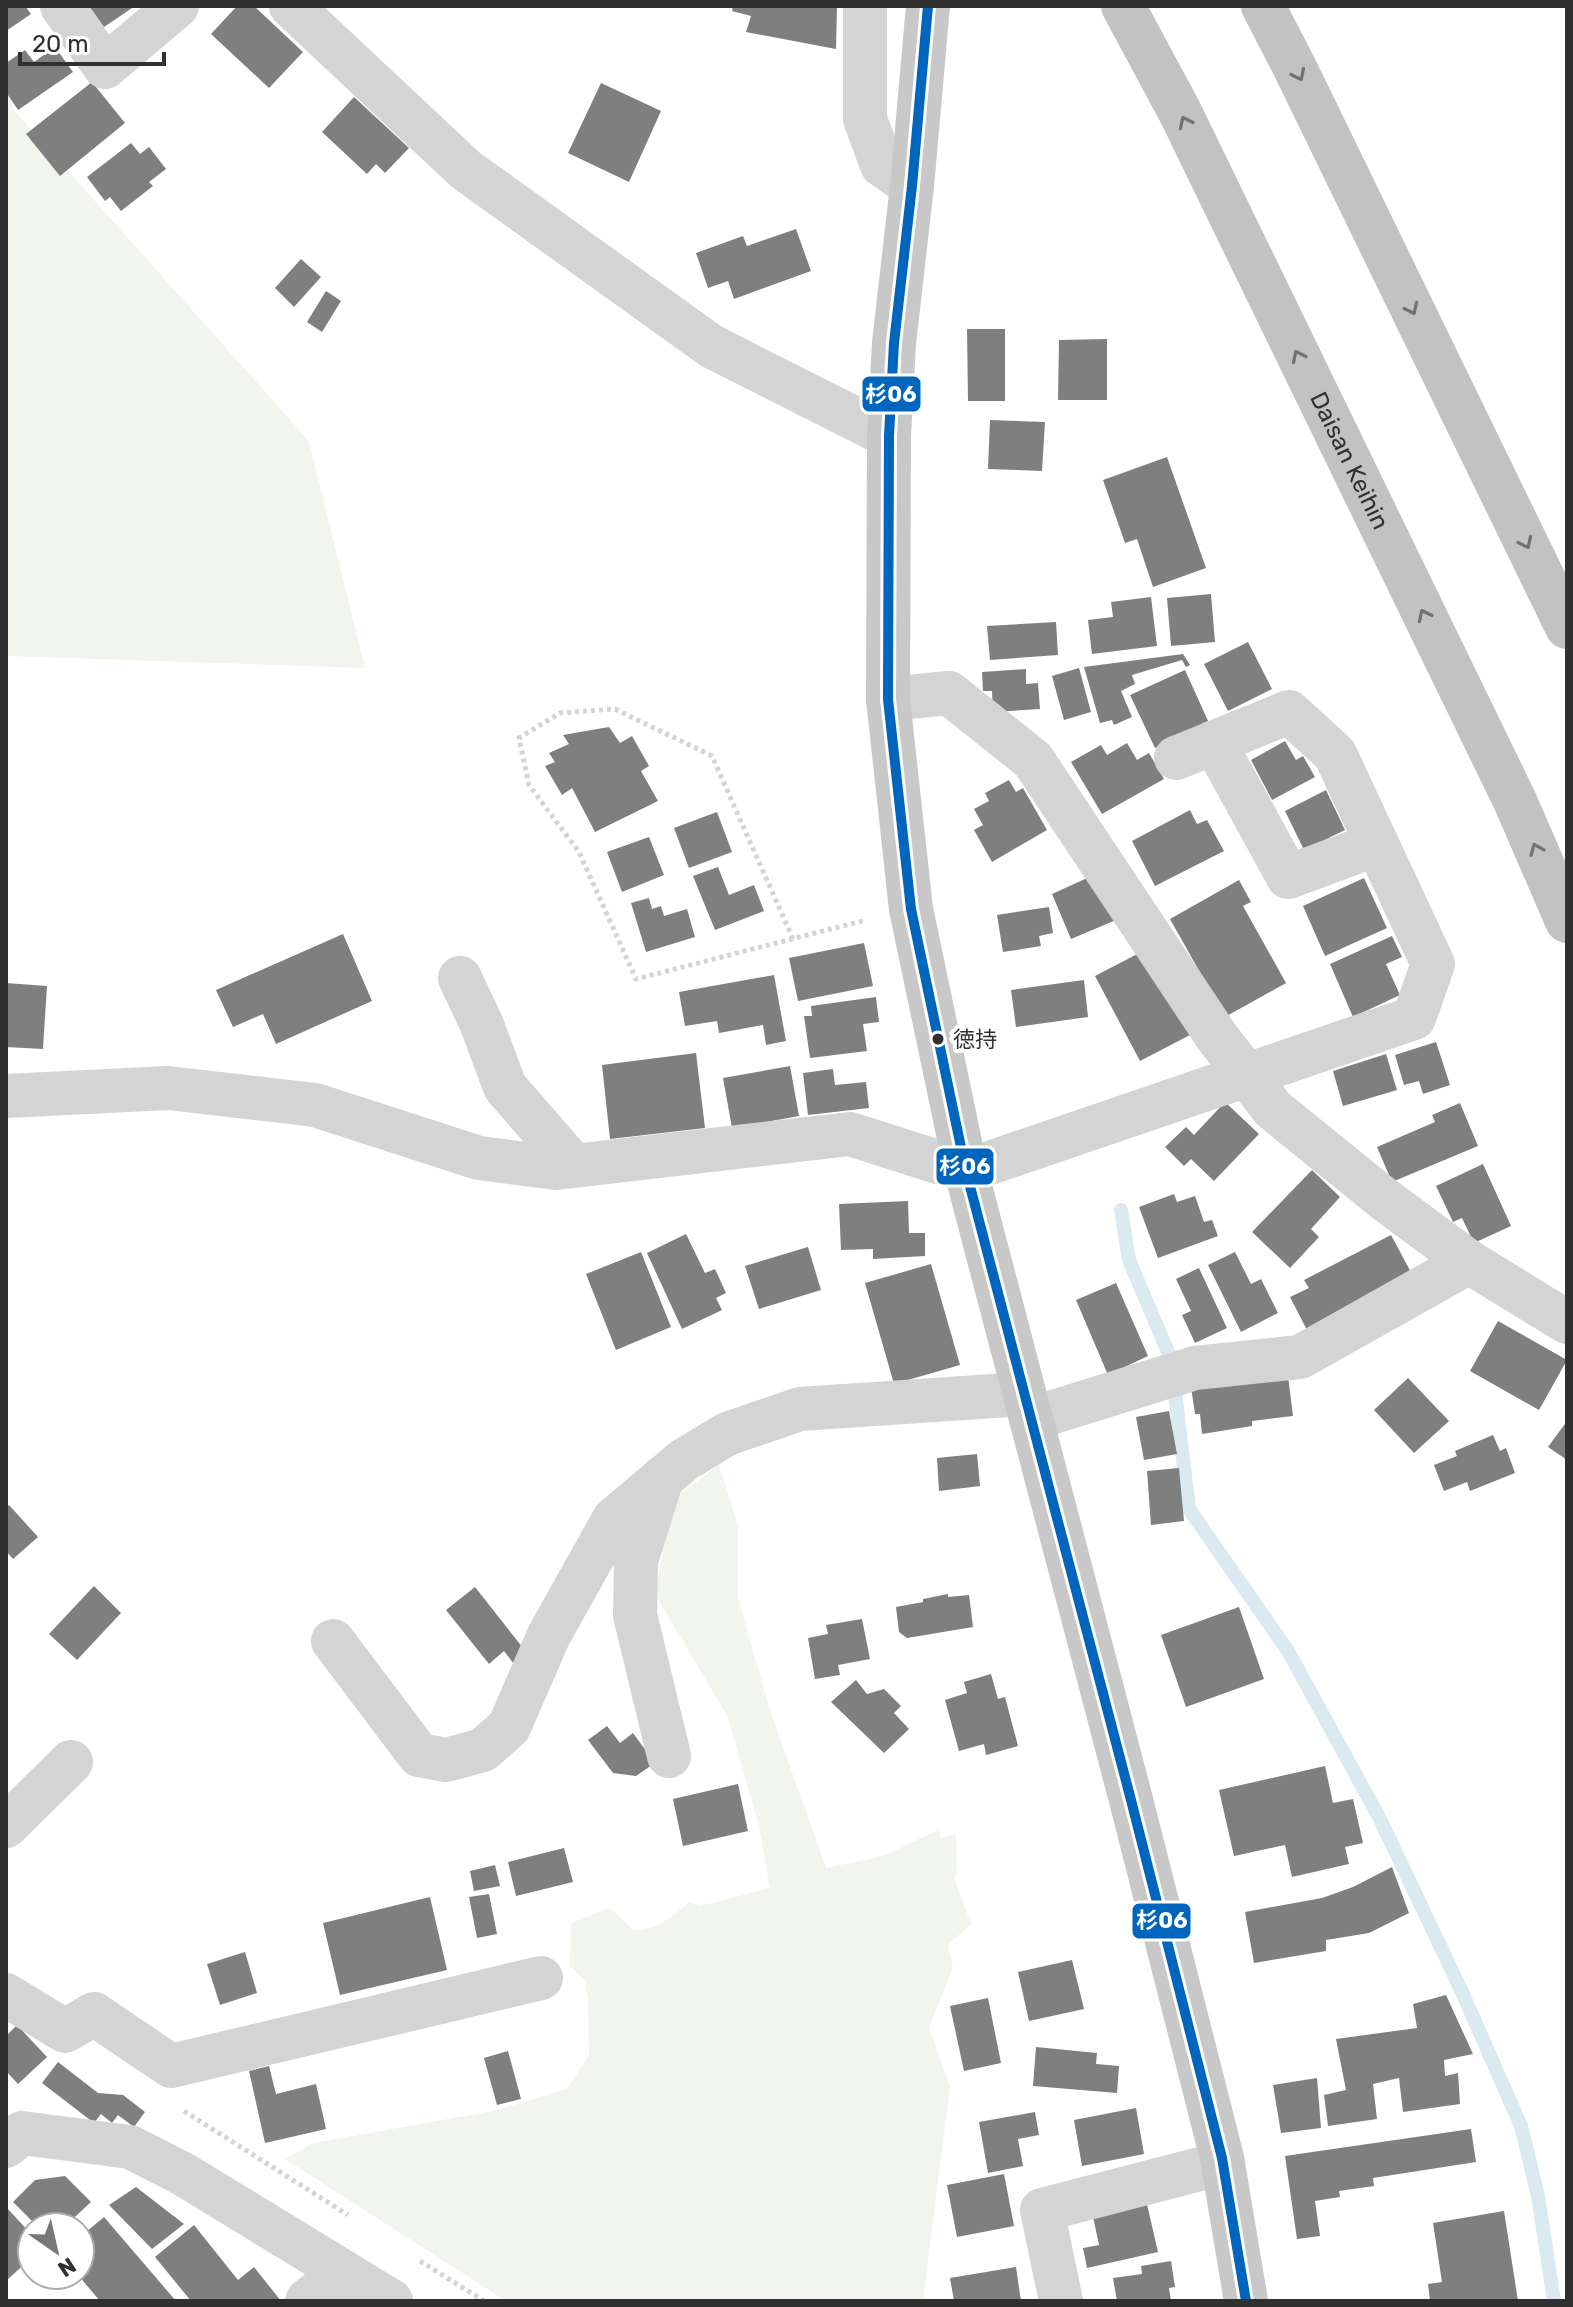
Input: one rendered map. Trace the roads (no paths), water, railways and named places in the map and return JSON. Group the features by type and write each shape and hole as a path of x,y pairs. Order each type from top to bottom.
{"highway":[{"name":"Daisan Keihin","path":"1123,6 1180,112 1501,772 1567,921"},
{"path":"1263,6 1567,627"}],"main road":[{"path":"928,6 894,343 889,436 888,699 911,909 966,1171 1223,2163 1246,2301"}],"street":[{"path":"62,6 105,67 177,6"},
{"path":"291,6 466,170 492,189 711,346 889,436"},
{"path":"865,6 865,119 882,165 912,186"},
{"path":"888,699 949,693 1033,760 1217,1037 1273,1109 1384,1199 1469,1262 1567,1322"},
{"path":"6,1096 168,1088 315,1105 479,1158 556,1168 850,1134 966,1171 1414,1018 1433,964 1377,844 1335,754 1289,712 1195,750 1288,877 1377,844"},
{"path":"460,978 505,1087 573,1165"},
{"path":"333,1641 419,1755 446,1760 483,1750 509,1727 549,1635 614,1519 684,1460 727,1434 800,1409 1028,1406 1195,1368 1300,1357 1469,1262"},
{"path":"662,1478 636,1561 635,1615 669,1756"},
{"path":"6,1826 71,1762"},
{"path":"6,1995 65,2031 94,2014 171,2066 541,1978"},
{"path":"6,2146 22,2133 130,2147 183,2174 391,2301"},
{"path":"1061,2301 1042,2210 1223,2163"},
{"path":"307,2301 343,2272"}],"waterway":[{"path":"1121,1210 1129,1260 1171,1359 1189,1509 1288,1651 1380,1819 1462,1992 1521,2126 1538,2196 1554,2301"}],"place":[{"name":"徳持","path":"938,1039"}]}
